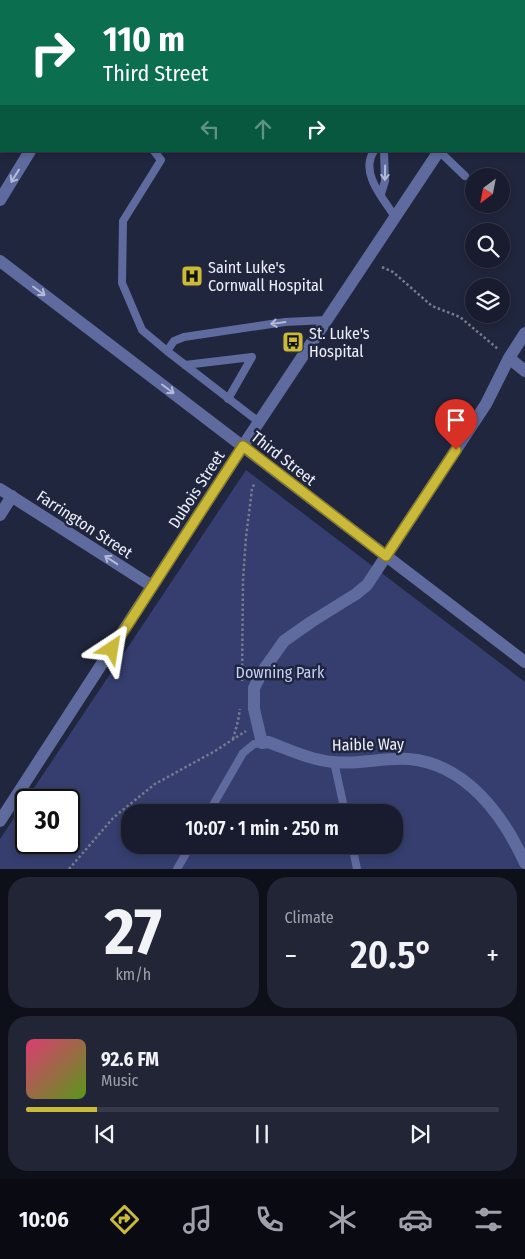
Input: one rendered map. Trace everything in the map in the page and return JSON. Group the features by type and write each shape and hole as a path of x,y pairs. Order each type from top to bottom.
{"street":[{"path":"0,200 29,152"},
{"name":"Dubois Street","path":"0,822 243,446 438,152"},
{"name":"Third Street","path":"0,261 525,662"},
{"path":"262,743 254,709 254,688 262,672 284,641 367,585 486,404 509,358 525,333"},
{"path":"509,358 525,371"},
{"name":"Farrington Street","path":"0,489 152,586"},
{"path":"0,515 12,496"},
{"name":"Haible Way","path":"262,743 268,742 308,757 334,762 408,759 430,762 454,774 480,794 514,838 525,863"}],"lane":[{"path":"155,152 161,160"},
{"path":"165,152 123,221 122,283 142,330 259,422"},
{"path":"374,152 369,166 371,177 395,217"},
{"path":"381,194 385,181 384,152"},
{"path":"440,152 464,176"},
{"path":"167,351 174,341 184,337 285,322 327,320"},
{"path":"185,364 252,357 228,398"},
{"path":"214,804 243,753 254,744 262,743"},
{"path":"334,762 343,804"},
{"path":"178,869 186,854"},
{"path":"354,854 357,869"}],"path":[{"path":"382,267 393,272 432,306 460,317 509,358"},
{"path":"242,682 245,546 252,489 255,482"},
{"path":"233,739 238,721 240,701"},
{"path":"69,869 114,817 155,784 215,751 257,724"}],"green space":[{"name":"Downing Park","path":"246,470 525,682 525,869 0,869 0,839 15,816 15,854 80,854 80,789 33,789"}],"place":[{"name":"Saint Luke's Cornwall Hospital","path":"192,276"},
{"name":"St. Luke's Hospital","path":"293,342"}],"route":[{"path":"112,649 243,446 386,556 456,450"}]}
